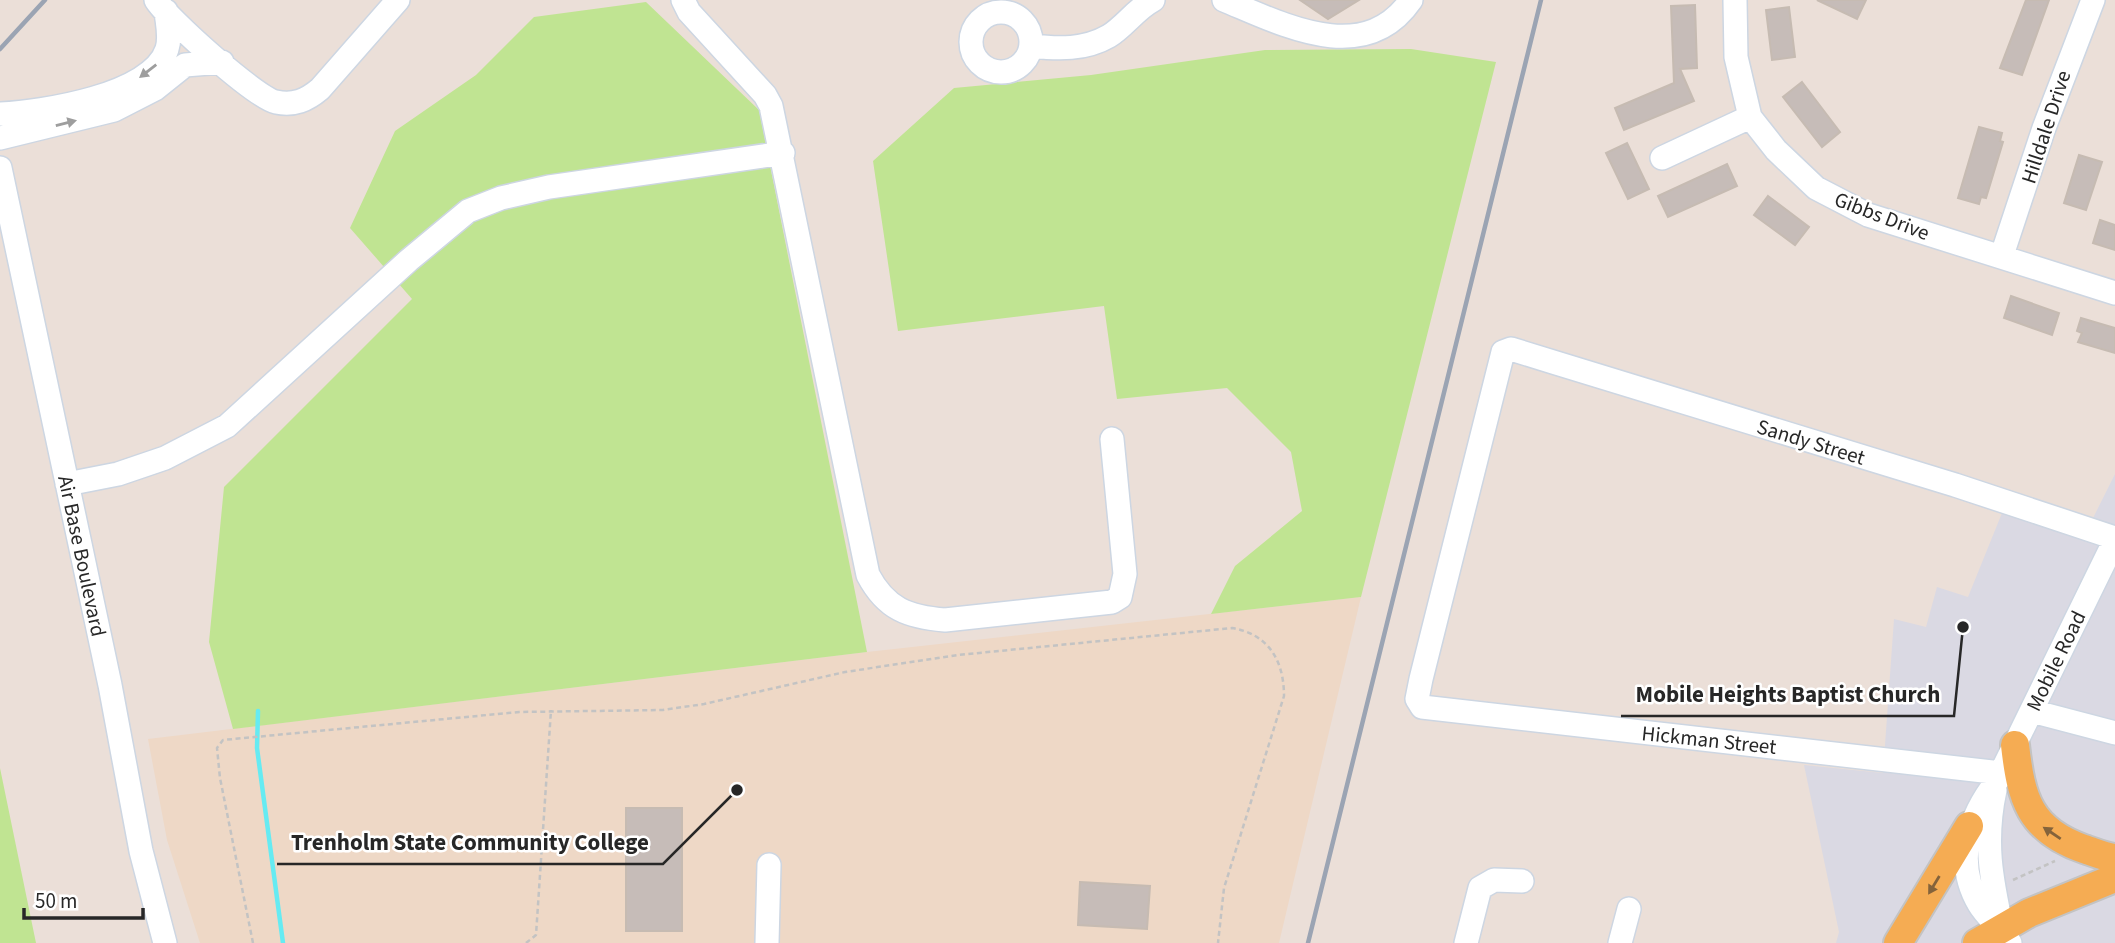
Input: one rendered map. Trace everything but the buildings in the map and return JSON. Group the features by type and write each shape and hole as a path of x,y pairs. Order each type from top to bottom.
{"main road":[{"path":"2015,745 2024,799 2041,825 2066,842 2115,858"},
{"path":"1898,943 1969,826"},
{"path":"1977,943 2006,936 2067,896 2115,878"}],"street":[{"path":"161,6 258,95 282,103 307,100 398,0"},
{"path":"683,0 689,12 765,95 777,124 868,575 877,593 890,606 922,618 946,620 1112,602 1120,597 1125,575 1112,439"},
{"path":"1031,47 1058,49 1093,43 1109,36 1153,0"},
{"path":"1224,0 1294,29 1319,36 1344,37 1370,32 1403,12 1411,0"},
{"name":"Gibbs Drive","path":"1735,0 1736,57 1750,117 1797,173 1837,202 1868,215 2002,255 2115,293"},
{"name":"Hilldale Drive","path":"2002,255 2052,104 2093,0"},
{"path":"0,114 62,106 99,96 139,78 156,65 167,51 161,6"},
{"path":"0,138 114,110 155,89 186,65 222,62"},
{"path":"1662,158 1750,117"},
{"path":"67,484 118,474 165,458 227,426 409,260 468,211 501,198 549,187 783,153"},
{"name":"Air Base Boulevard","path":"0,168 141,851 165,943"},
{"name":"Sandy Street","path":"1419,704 1425,666 1503,352 1506,349 1955,485 2115,539"},
{"name":"Mobile Road","path":"2006,936 1980,906 1973,891 1968,853 1969,826 1978,805 1999,777 2115,539"},
{"name":"Hickman Street","path":"1419,704 1422,707 1999,777"},
{"path":"2032,711 2115,733"},
{"name":"Mobile Road","path":"1999,777 1988,833 1989,868 2006,936"},
{"path":"768,943 769,864"},
{"path":"1466,943 1480,888 1485,883 1522,881"},
{"path":"1620,943 1629,909"}],"path":[{"path":"253,943 217,753 223,740 551,710 663,710 704,704 845,672 958,655 1232,628 1251,632 1263,640 1276,657 1284,678 1284,695 1224,888 1218,943"},
{"path":"526,943 536,935 551,710"},
{"path":"2004,884 2063,858"}],"shaded area":[{"path":"2115,474 2115,943 1836,943 1839,932 1804,765 1883,773 1894,619 1926,627 1937,587 1968,597 2002,513 2082,540"},
{"path":"1361,597 1279,943 200,943 167,840 148,739 867,652"}],"green space":[{"path":"646,2 759,110 867,652 233,729 209,642 224,487 412,299 350,228 395,131 476,75 534,17"},
{"path":"1411,49 1496,62 1361,597 1211,614 1235,566 1302,511 1291,452 1227,388 1117,399 1104,306 898,331 873,161 954,88 1091,75 1265,50"},
{"path":"0,768 36,943 0,943"}],"waterway":[{"path":"258,711 257,748 283,943"}],"railway":[{"path":"0,49 45,0"},
{"path":"1308,943 1541,0"}],"place":[{"name":"Mobile Heights Baptist Church","path":"1963,627"},
{"name":"Trenholm State Community College","path":"737,790"}]}
